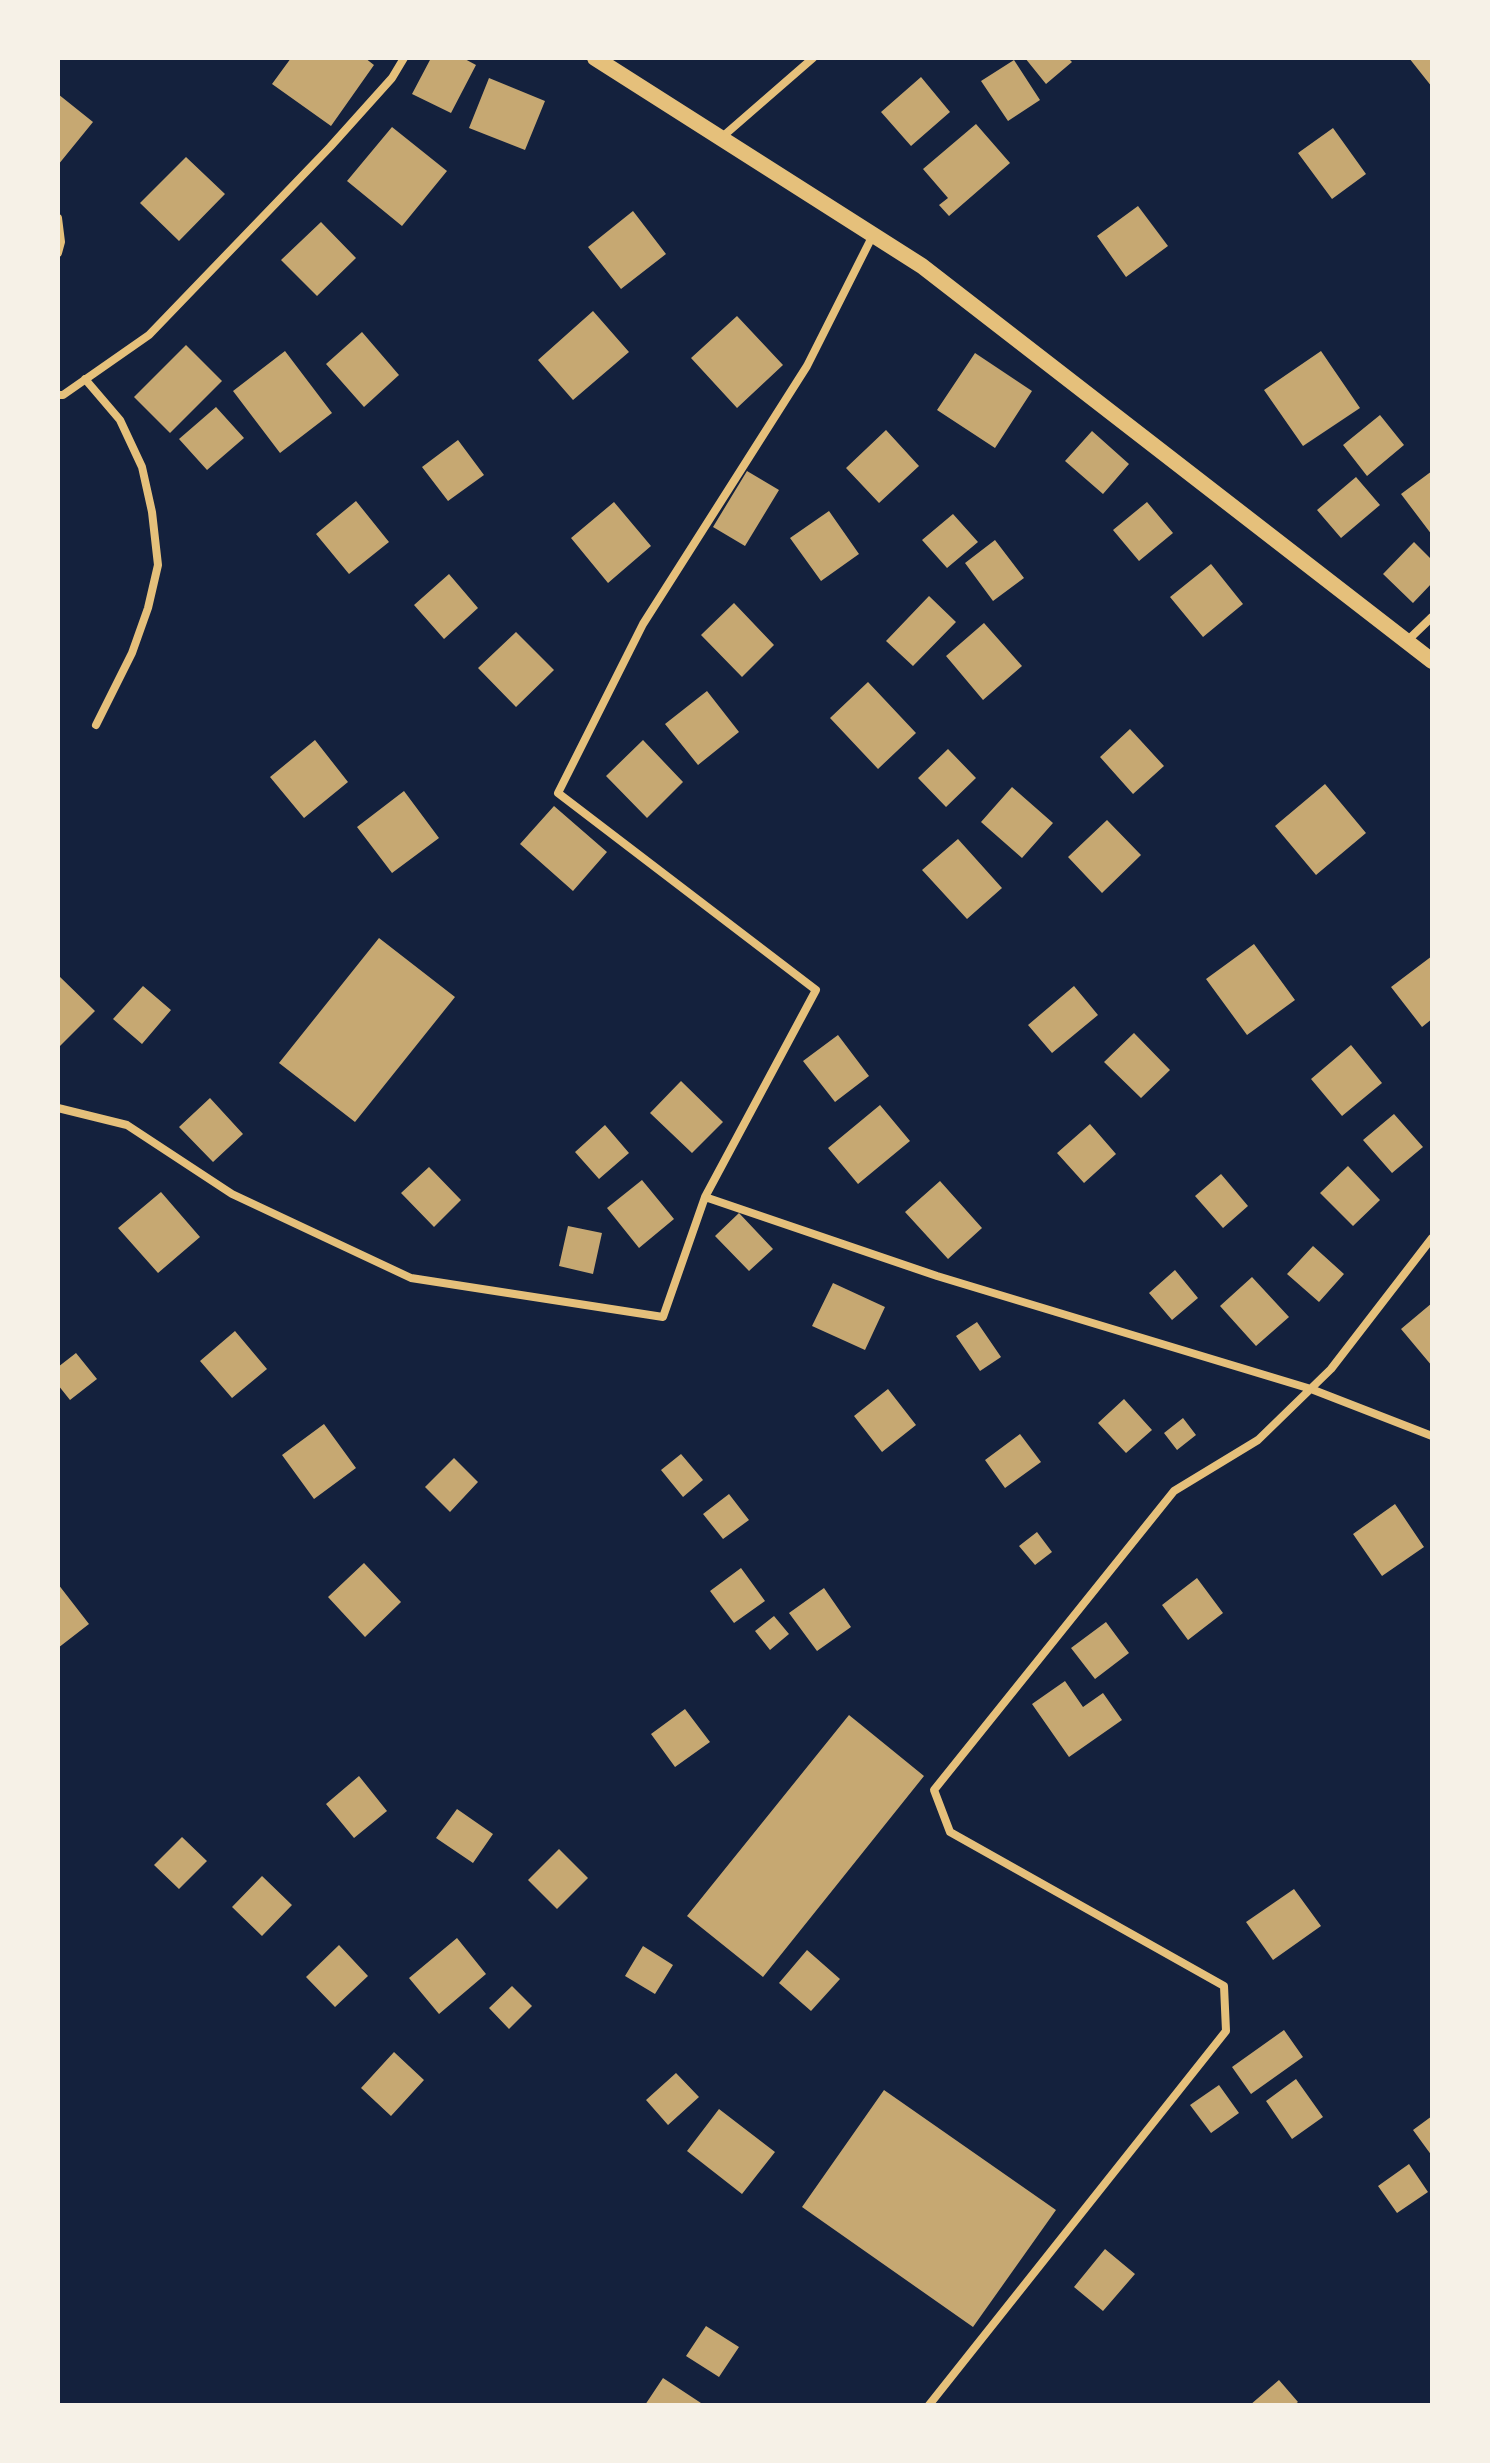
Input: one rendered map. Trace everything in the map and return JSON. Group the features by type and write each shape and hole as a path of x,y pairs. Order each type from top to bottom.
{"main road":[{"path":"595,58 922,266 1432,661"}],"street":[{"path":"58,395 63,395 149,335 330,147 392,78 404,58"},
{"path":"721,138 813,58"},
{"path":"58,218 61,242 58,253"},
{"path":"58,1108 127,1125 232,1194 411,1278 663,1317 705,1197 816,990 558,793 643,624 807,366 873,235"},
{"path":"85,379 120,420 142,467 152,512 158,565 148,608 132,653 96,725"},
{"path":"1406,642 1432,617"},
{"path":"705,1197 937,1276 1311,1389 1432,1436"},
{"path":"929,2405 1226,2031 1224,1986 950,1832 934,1790 1174,1491 1258,1440 1311,1389 1331,1369 1432,1238"}],"building":[{"path":"291,58 365,58 374,65 331,126 272,84"},
{"path":"431,58 463,58 476,65 451,113 412,94"},
{"path":"1025,58 1068,58 1072,62 1046,84"},
{"path":"1409,58 1432,58 1432,87"},
{"path":"1014,60 1040,100 1008,121 981,81"},
{"path":"921,77 950,112 911,146 881,112"},
{"path":"489,78 545,101 525,150 469,128"},
{"path":"58,94 93,122 58,165"},
{"path":"976,124 1010,163 949,216 939,205 948,198 923,169"},
{"path":"392,127 447,171 402,226 347,181"},
{"path":"1333,128 1366,174 1332,199 1298,153"},
{"path":"186,157 225,194 179,241 140,203"},
{"path":"1138,206 1168,246 1126,277 1097,236"},
{"path":"633,211 666,254 621,289 588,247"},
{"path":"321,222 356,258 317,296 281,260"},
{"path":"593,311 629,352 573,400 538,360"},
{"path":"737,316 783,365 737,408 691,358"},
{"path":"362,332 399,375 364,407 326,364"},
{"path":"186,345 222,381 170,433 134,397"},
{"path":"285,351 332,413 280,453 233,391"},
{"path":"1321,351 1360,408 1303,446 1264,390"},
{"path":"975,353 1032,391 995,448 937,410"},
{"path":"216,407 244,438 207,470 179,439"},
{"path":"1380,415 1404,445 1367,476 1343,445"},
{"path":"886,430 919,466 879,503 846,468"},
{"path":"1092,431 1129,464 1103,494 1065,461"},
{"path":"458,440 484,475 448,501 422,467"},
{"path":"747,471 779,490 745,546 713,527"},
{"path":"1432,471 1432,535 1401,494"},
{"path":"1356,477 1380,505 1341,538 1317,510"},
{"path":"356,501 389,542 349,574 316,534"},
{"path":"614,502 651,546 608,583 571,538"},
{"path":"1147,502 1173,533 1139,561 1113,530"},
{"path":"829,511 859,554 821,581 790,538"},
{"path":"953,514 978,542 947,568 922,540"},
{"path":"995,540 1024,578 993,601 965,563"},
{"path":"1414,542 1432,560 1432,583 1413,603 1383,574"},
{"path":"1211,564 1243,604 1203,637 1170,597"},
{"path":"449,574 478,608 444,639 414,605"},
{"path":"929,596 956,622 913,666 886,641"},
{"path":"734,603 774,645 742,677 701,635"},
{"path":"984,623 1022,666 983,700 946,656"},
{"path":"516,632 554,670 516,707 478,668"},
{"path":"868,682 916,733 878,769 830,718"},
{"path":"707,691 739,732 698,765 665,724"},
{"path":"1130,729 1164,766 1133,794 1100,757"},
{"path":"315,740 348,782 304,818 270,777"},
{"path":"643,740 683,782 647,818 606,776"},
{"path":"948,749 976,778 946,807 918,778"},
{"path":"1325,784 1366,833 1316,875 1275,826"},
{"path":"1012,787 1053,823 1022,858 981,822"},
{"path":"404,791 439,838 392,873 357,827"},
{"path":"554,806 607,852 573,891 520,844"},
{"path":"1107,820 1141,855 1102,893 1068,857"},
{"path":"958,839 1002,888 967,919 922,870"},
{"path":"379,938 455,997 355,1122 279,1063"},
{"path":"1254,944 1295,1000 1247,1035 1206,979"},
{"path":"1432,956 1432,1019 1422,1027 1391,987"},
{"path":"58,975 95,1011 58,1048"},
{"path":"143,986 171,1010 142,1044 113,1019"},
{"path":"1074,986 1098,1015 1052,1053 1028,1025"},
{"path":"1134,1033 1170,1070 1141,1098 1104,1062"},
{"path":"838,1035 869,1076 835,1102 803,1061"},
{"path":"1351,1045 1382,1083 1342,1116 1311,1079"},
{"path":"681,1081 723,1122 692,1153 650,1113"},
{"path":"210,1098 243,1134 213,1162 179,1127"},
{"path":"880,1105 910,1141 858,1184 828,1148"},
{"path":"1394,1114 1423,1147 1392,1173 1363,1140"},
{"path":"1090,1124 1116,1154 1084,1183 1057,1153"},
{"path":"605,1125 629,1153 599,1179 575,1152"},
{"path":"1348,1166 1380,1200 1353,1226 1320,1193"},
{"path":"429,1167 461,1200 434,1227 401,1193"},
{"path":"1221,1174 1248,1206 1223,1228 1195,1196"},
{"path":"642,1180 674,1219 639,1248 607,1208"},
{"path":"940,1181 982,1228 948,1259 905,1212"},
{"path":"161,1192 200,1237 158,1273 118,1228"},
{"path":"739,1213 773,1249 749,1271 715,1236"},
{"path":"568,1226 602,1233 593,1274 559,1266"},
{"path":"1313,1246 1344,1274 1319,1302 1287,1274"},
{"path":"1175,1270 1198,1298 1172,1320 1149,1293"},
{"path":"1252,1277 1289,1317 1256,1346 1220,1306"},
{"path":"833,1283 885,1307 865,1350 812,1326"},
{"path":"1432,1303 1432,1366 1401,1329"},
{"path":"977,1322 1001,1357 980,1371 956,1336"},
{"path":"235,1331 267,1369 232,1398 200,1361"},
{"path":"76,1353 97,1379 70,1400 58,1385 58,1367"},
{"path":"888,1389 916,1425 882,1452 854,1416"},
{"path":"1124,1399 1152,1430 1126,1453 1098,1423"},
{"path":"1183,1418 1196,1435 1177,1450 1164,1433"},
{"path":"324,1424 356,1468 314,1499 282,1455"},
{"path":"1020,1434 1041,1462 1005,1488 985,1460"},
{"path":"681,1454 703,1480 683,1497 661,1470"},
{"path":"454,1458 478,1482 450,1512 425,1487"},
{"path":"729,1494 749,1520 723,1539 703,1514"},
{"path":"1395,1504 1424,1547 1382,1576 1353,1534"},
{"path":"1037,1532 1052,1552 1035,1565 1019,1546"},
{"path":"364,1563 401,1602 365,1637 328,1597"},
{"path":"741,1568 765,1601 734,1623 710,1591"},
{"path":"1197,1578 1223,1613 1188,1640 1162,1605"},
{"path":"58,1584 89,1624 58,1648"},
{"path":"824,1588 851,1627 817,1651 789,1613"},
{"path":"774,1616 789,1634 770,1650 755,1631"},
{"path":"1106,1622 1129,1653 1095,1679 1071,1648"},
{"path":"1065,1681 1083,1707 1103,1693 1122,1720 1069,1757 1032,1704"},
{"path":"685,1709 710,1742 675,1767 651,1734"},
{"path":"849,1715 924,1776 763,1977 687,1916"},
{"path":"359,1776 387,1811 354,1838 326,1804"},
{"path":"457,1809 493,1834 473,1863 436,1838"},
{"path":"182,1837 207,1861 179,1889 154,1865"},
{"path":"559,1849 588,1878 557,1909 528,1880"},
{"path":"262,1876 292,1905 262,1936 232,1907"},
{"path":"1294,1889 1321,1926 1273,1960 1246,1922"},
{"path":"457,1938 486,1974 439,2014 409,1978"},
{"path":"339,1945 368,1976 335,2007 306,1977"},
{"path":"643,1946 673,1965 655,1994 625,1976"},
{"path":"807,1950 840,1979 811,2011 779,1983"},
{"path":"512,1986 532,2006 509,2029 489,2008"},
{"path":"1284,2030 1303,2057 1251,2094 1232,2067"},
{"path":"394,2052 424,2080 391,2116 361,2088"},
{"path":"676,2073 699,2097 668,2125 646,2100"},
{"path":"1296,2079 1323,2117 1292,2139 1266,2101"},
{"path":"1219,2085 1239,2113 1211,2133 1190,2105"},
{"path":"884,2090 1056,2210 973,2327 802,2207"},
{"path":"719,2109 775,2152 742,2194 687,2151"},
{"path":"1432,2116 1432,2156 1413,2130"},
{"path":"1409,2164 1428,2192 1397,2213 1378,2186"},
{"path":"1105,2249 1135,2274 1103,2311 1074,2287"},
{"path":"706,2326 739,2347 719,2377 686,2356"},
{"path":"663,2378 704,2405 645,2405"},
{"path":"1279,2380 1298,2402 1294,2405 1250,2405"}]}
